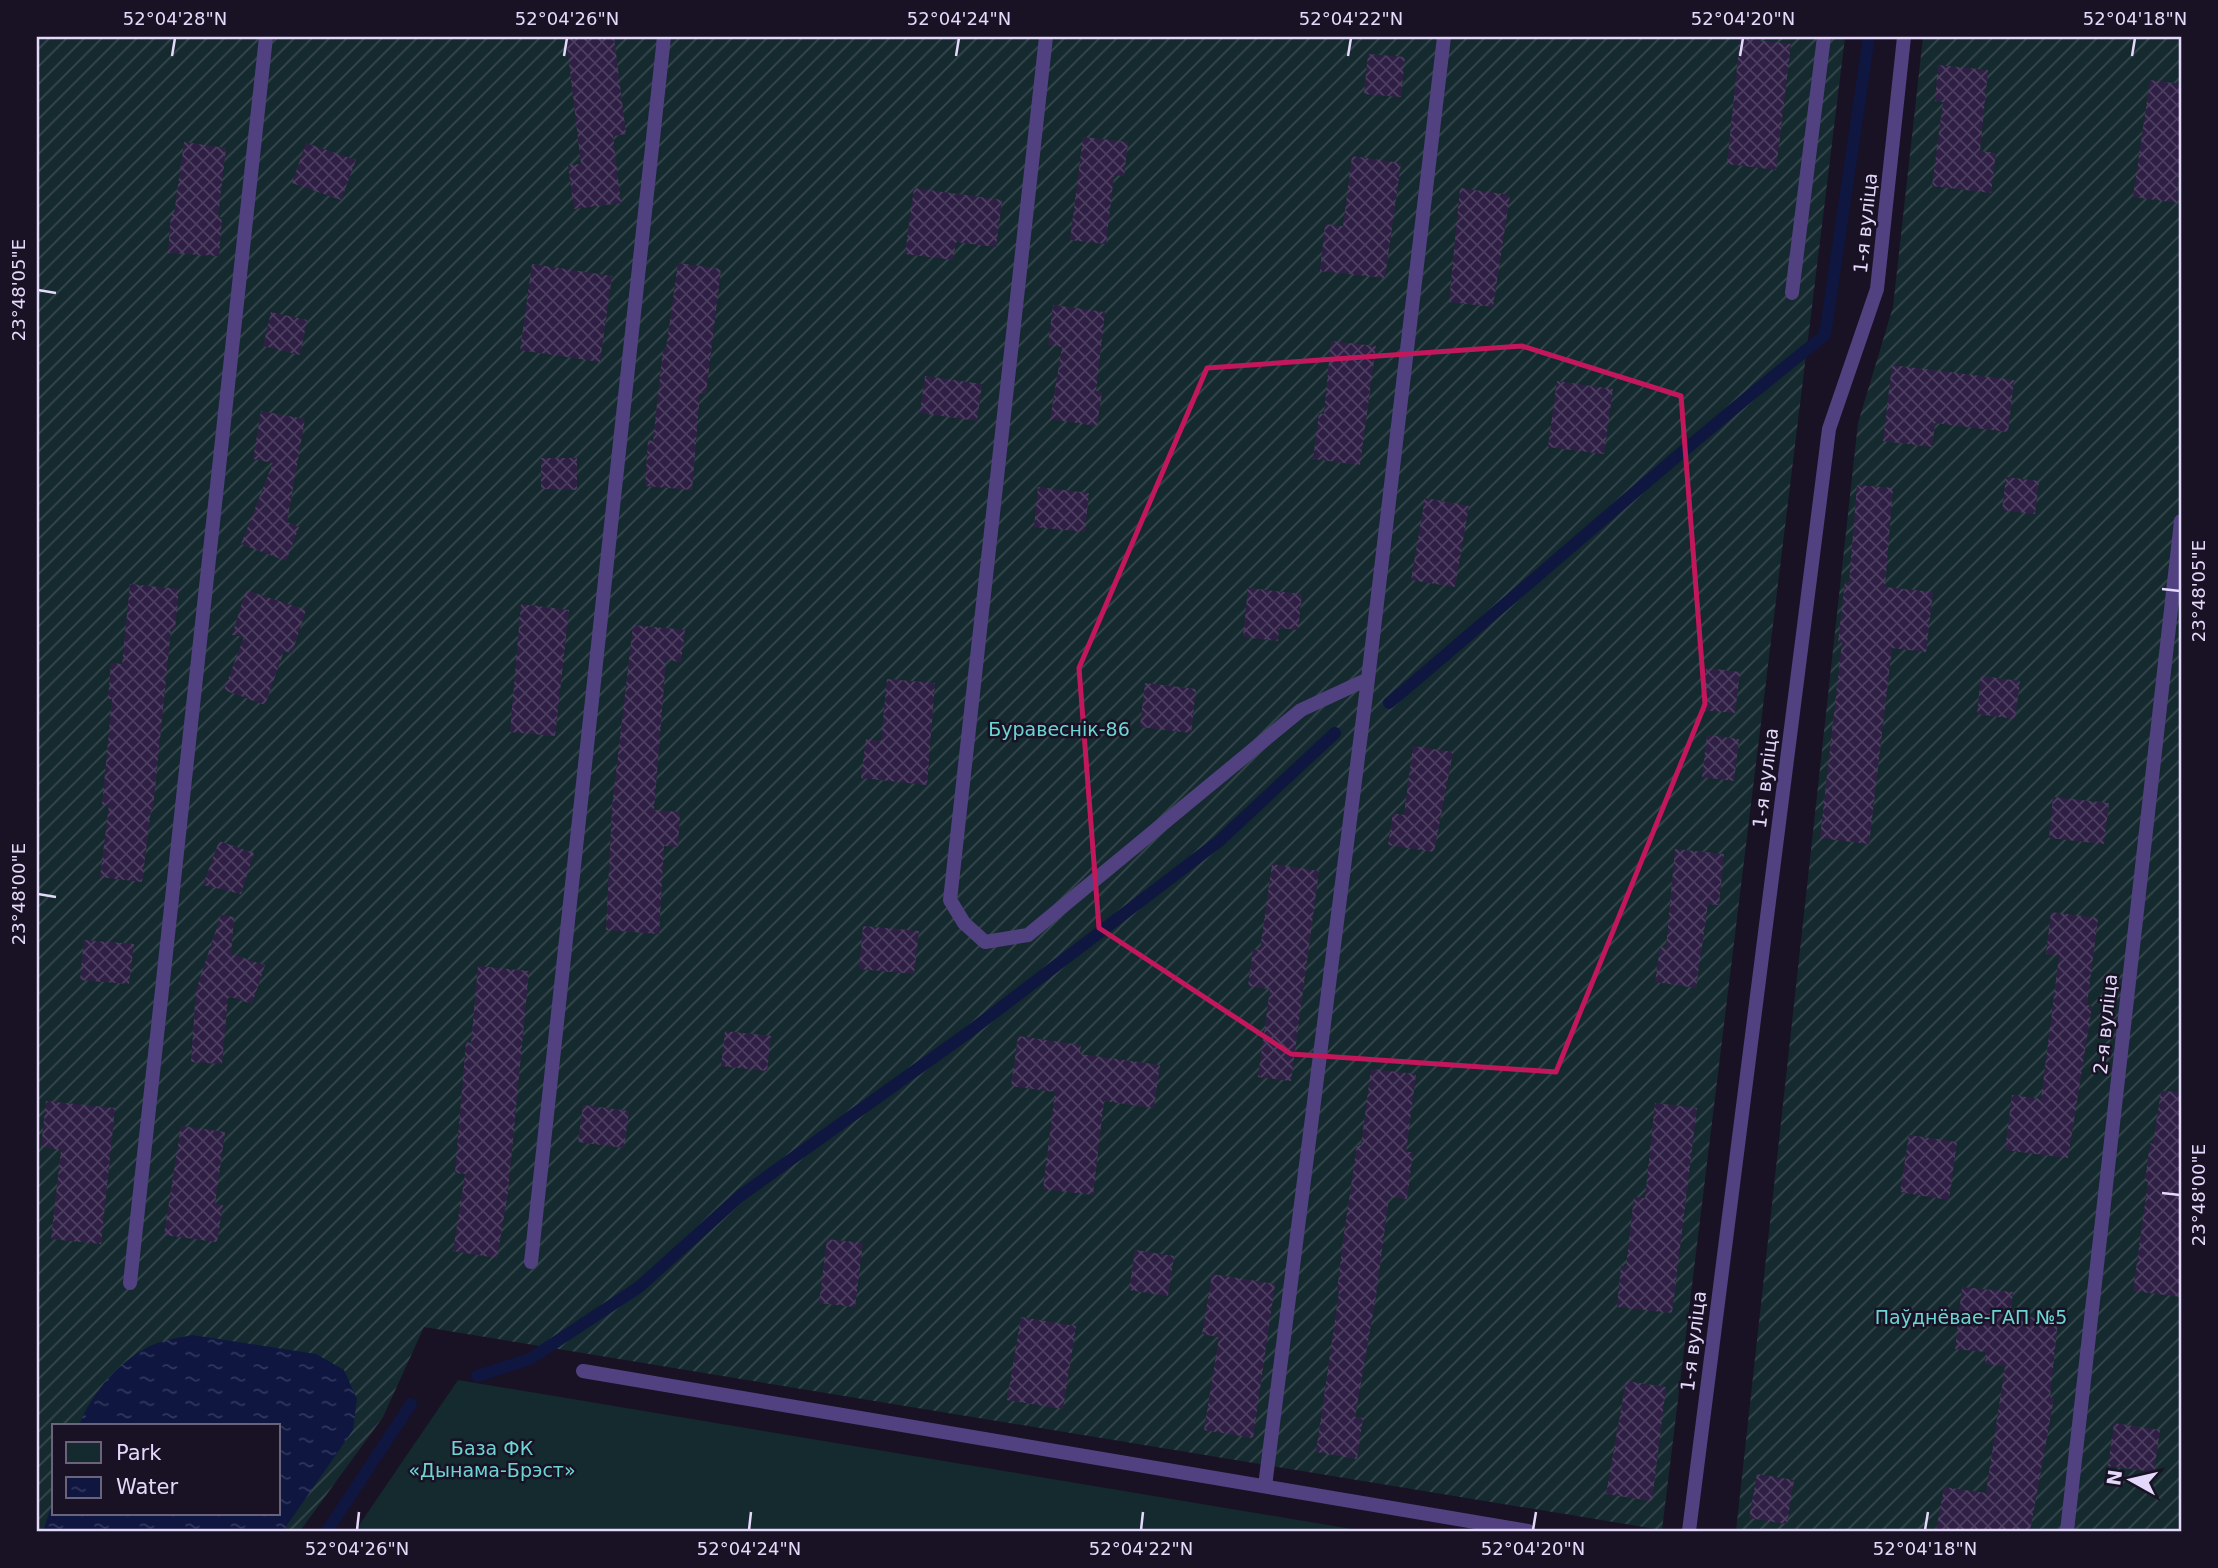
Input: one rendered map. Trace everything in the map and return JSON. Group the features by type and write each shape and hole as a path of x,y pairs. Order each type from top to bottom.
{"lane":[{"path":"130,1283 266,37"},
{"path":"531,1262 664,37"},
{"path":"1046,37 950,900 964,923 985,942 1028,935 1301,710 1368,679"},
{"path":"1265,1486 1368,679 1444,37"},
{"path":"1792,293 1824,37"},
{"name":"1-я вуліца","path":"1689,1531 1829,429 1877,289 1903,37"},
{"name":"2-я вуліца","path":"2067,1531 2181,521"},
{"path":"583,1371 1528,1531"}],"highlighted area":[{"path":"1522,346 1681,396 1705,704 1556,1072 1291,1054 1099,928 1079,668 1207,368"}],"green space":[{"name":"Буравеснік-86","path":"37,37 1845,37 1662,1530 424,1327 383,1417 300,1531 37,1531"},
{"name":"Паўднёвае-ГАП №5","path":"1923,37 2181,37 2181,1531 1736,1531 1858,423 1893,307"},
{"name":"База ФК «Дынама-Брэст»","path":"458,1380 1364,1531 355,1531"}],"water":[{"path":"192,1335 316,1354 344,1370 357,1399 353,1430 283,1531 43,1531 52,1504 52,1516 280,1516 280,1424 80,1424 91,1401 109,1378 131,1357 160,1342"}],"building":[{"path":"566,37 614,37 626,134 613,136 621,203 574,209 568,165 581,164"},
{"path":"1740,38 1791,44 1776,170 1727,164"},
{"path":"1368,54 1405,57 1401,97 1364,94"},
{"path":"1938,65 1988,70 1980,151 1996,153 1991,193 1932,186 1943,102 1935,101"},
{"path":"2150,80 2181,84 2178,203 2133,197"},
{"path":"1083,137 1128,142 1124,176 1114,175 1106,244 1070,240"},
{"path":"184,142 226,148 218,217 222,217 219,256 168,253 171,214 174,214"},
{"path":"306,143 356,160 341,200 292,183"},
{"path":"1352,156 1401,163 1385,278 1320,271 1325,224 1343,226"},
{"path":"914,188 1002,200 996,247 956,242 953,260 905,254"},
{"path":"1460,188 1510,195 1493,307 1449,302"},
{"path":"678,263 721,269 706,394 700,393 692,490 645,486 648,440 653,441 663,349 666,349"},
{"path":"532,264 612,276 600,362 520,350"},
{"path":"1053,305 1105,312 1096,391 1102,392 1097,426 1050,419 1062,347 1048,345"},
{"path":"271,312 307,320 300,355 263,346"},
{"path":"1331,341 1376,346 1360,465 1313,459 1319,413 1324,414"},
{"path":"1892,365 2014,380 2008,432 1935,423 1932,447 1883,441"},
{"path":"925,376 982,384 977,421 920,413"},
{"path":"1557,381 1613,389 1604,454 1548,447"},
{"path":"261,411 305,419 287,522 299,527 286,561 241,544 273,463 253,459"},
{"path":"541,458 577,458 577,490 541,489"},
{"path":"2006,477 2039,481 2035,514 2002,510"},
{"path":"1857,485 1893,488 1885,587 1933,592 1926,652 1892,648 1869,844 1820,838 1842,642 1838,642 1845,582 1849,583"},
{"path":"1038,487 1089,493 1085,532 1034,527"},
{"path":"1425,498 1469,506 1455,587 1411,580"},
{"path":"130,584 179,589 175,629 171,629 153,809 142,882 100,877 109,805 102,805 112,699 108,699 111,663 122,664"},
{"path":"1248,588 1302,594 1298,630 1279,628 1278,641 1243,637"},
{"path":"246,590 306,610 292,653 284,651 265,705 224,690 244,637 232,635"},
{"path":"521,604 569,610 555,736 510,732"},
{"path":"633,625 685,630 681,662 666,660 654,810 680,812 678,847 664,846 659,934 606,930 612,807"},
{"path":"1706,668 1740,672 1735,713 1701,710"},
{"path":"1981,676 2020,681 2015,719 1977,714"},
{"path":"887,679 935,683 927,785 861,778 866,739 881,741"},
{"path":"1145,683 1196,689 1191,733 1140,727"},
{"path":"1707,735 1739,739 1734,781 1702,777"},
{"path":"1413,746 1453,752 1434,852 1388,845 1393,813 1404,815"},
{"path":"2053,797 2109,803 2104,844 2049,838"},
{"path":"219,841 254,853 241,894 203,885"},
{"path":"1675,849 1724,854 1719,905 1708,904 1696,988 1655,982 1660,947 1666,948"},
{"path":"1272,864 1319,871 1291,1081 1258,1077 1270,989 1248,986 1253,949 1260,950"},
{"path":"2051,912 2098,918 2087,1005 2092,1006 2068,1158 2005,1150 2012,1095 2041,1099 2059,956 2046,954"},
{"path":"221,915 234,917 231,954 265,965 252,1004 228,996 222,1064 191,1062 196,990"},
{"path":"863,926 919,931 914,974 859,969"},
{"path":"84,940 134,944 129,984 80,980"},
{"path":"478,966 529,971 508,1192 497,1258 453,1251 465,1174 455,1173 466,1042 471,1043"},
{"path":"725,1031 771,1036 767,1071 721,1066"},
{"path":"1018,1036 1081,1045 1080,1054 1160,1065 1154,1108 1104,1101 1093,1195 1043,1189 1055,1092 1011,1086"},
{"path":"1371,1069 1416,1074 1406,1152 1413,1152 1407,1199 1389,1197 1376,1296 1355,1417 1363,1418 1357,1459 1316,1452 1339,1292 1343,1241 1357,1145 1361,1145"},
{"path":"2161,1091 2181,1092 2181,1297 2133,1291 2148,1182 2145,1181 2150,1143 2153,1144"},
{"path":"46,1101 115,1108 101,1244 51,1239 61,1150 41,1147"},
{"path":"1655,1103 1697,1108 1672,1313 1617,1307 1621,1266 1626,1267 1634,1197 1645,1198"},
{"path":"583,1105 629,1111 624,1148 578,1142"},
{"path":"181,1126 225,1132 215,1204 223,1205 217,1242 164,1235"},
{"path":"1909,1135 1957,1142 1949,1200 1900,1192"},
{"path":"827,1239 863,1243 855,1307 819,1303"},
{"path":"1135,1250 1174,1256 1168,1296 1129,1290"},
{"path":"1212,1274 1275,1284 1253,1438 1204,1430 1219,1337 1202,1334"},
{"path":"1962,1287 2013,1292 2010,1315 2058,1320 2050,1398 2054,1398 2030,1531 1936,1531 1944,1487 1986,1493 2005,1366 1985,1364 1986,1352 1955,1349"},
{"path":"1021,1317 1076,1326 1063,1409 1007,1400"},
{"path":"1626,1381 1666,1387 1652,1501 1606,1494"},
{"path":"2114,1423 2160,1430 2154,1472 2108,1466"},
{"path":"1757,1474 1794,1480 1787,1524 1749,1518"}],"waterway":[{"path":"1389,703 1660,471 1825,335 1869,37"},
{"path":"477,1376 530,1359 639,1287 740,1196 969,1032 1218,842 1335,733"},
{"path":"327,1531 411,1404"}]}
